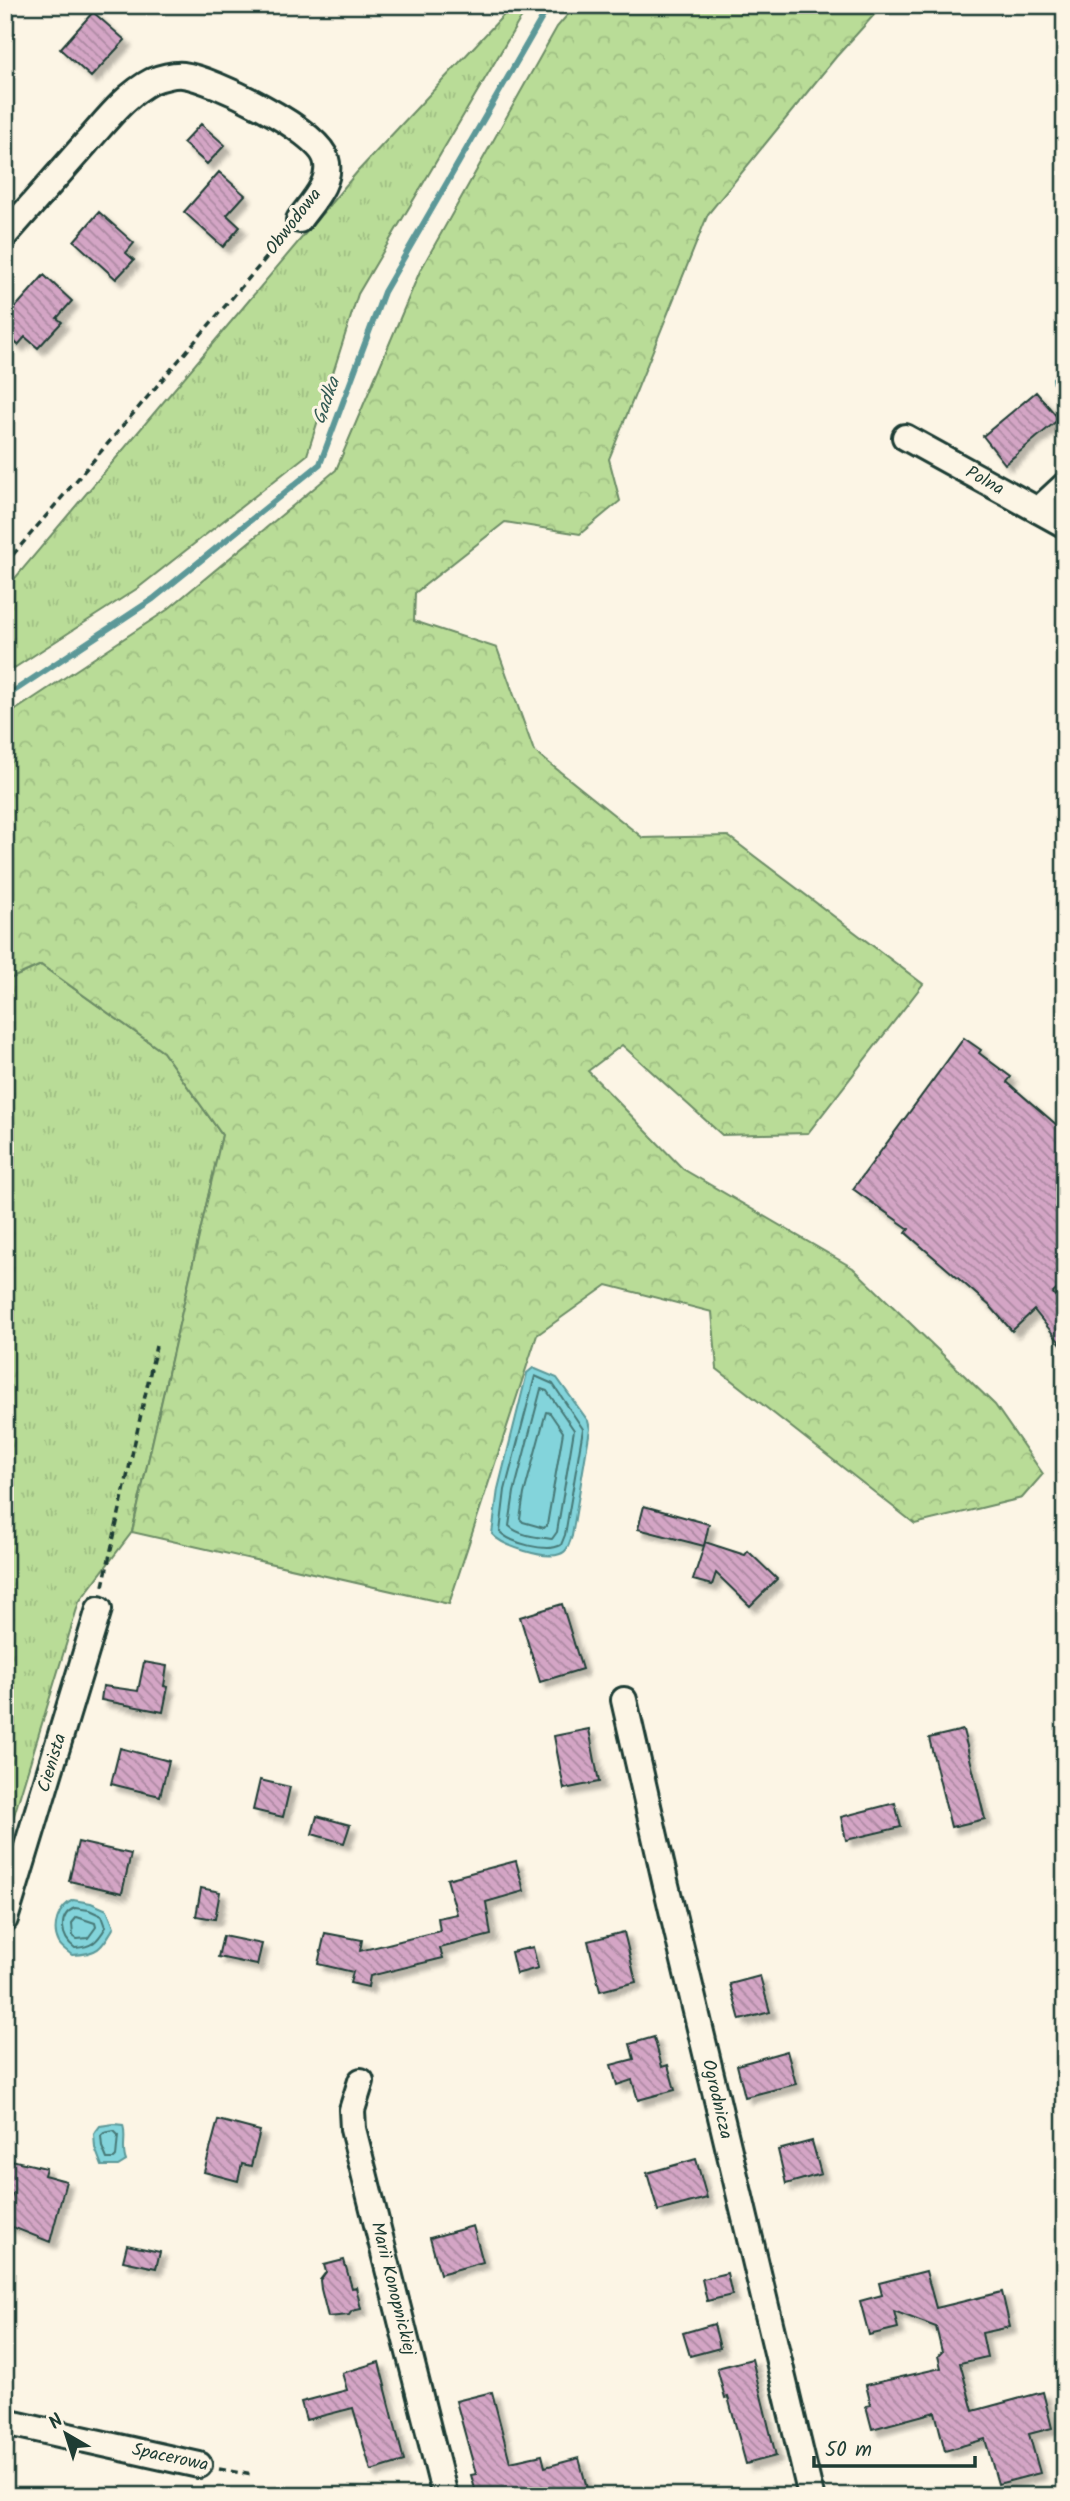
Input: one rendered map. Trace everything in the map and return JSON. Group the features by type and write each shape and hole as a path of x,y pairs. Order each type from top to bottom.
{"street":[{"name":"Obwodowa","path":"5,235 125,100 153,80 180,75 213,82 300,129 316,142 326,160 326,179 299,220"},
{"name":"Polna","path":"905,437 1065,525"},
{"path":"1038,510 1065,485"},
{"name":"Cienista","path":"5,1919 99,1609"},
{"name":"Ogrodnicza","path":"624,1700 811,2496"},
{"name":"Marii Konopnickiej","path":"360,2081 352,2110 353,2129 445,2496"},
{"name":"Spacerowa","path":"5,2422 199,2465"}],"path":[{"name":"Obwodowa","path":"5,564 299,220"},
{"path":"99,1609 156,1346"},
{"name":"Spacerowa","path":"199,2465 252,2475"}],"shaded area":[{"path":"5,2432 18,2435 6,2496 5,2496"}],"green space":[{"path":"513,5 532,5 519,21 358,294 307,455 138,588 5,674 5,590 358,171"},
{"path":"576,5 883,5 836,57 708,214 609,459 620,501 580,534 505,522 415,593 414,621 497,648 534,751 643,838 728,836 923,984 808,1133 722,1135 622,1045 588,1071 683,1169 853,1268 995,1405 1043,1474 1022,1498 915,1524 717,1369 712,1312 607,1285 537,1335 449,1604 132,1532 222,1135 163,1052 41,965 5,981 5,717 167,610 336,470 420,271 557,27"},
{"path":"41,965 163,1052 222,1135 132,1532 79,1602 12,1822 5,1811 5,981"}],"water":[{"path":"1065,364 1065,392 1054,386 1053,378"},
{"path":"533,1368 557,1378 588,1421 590,1429 572,1536 565,1551 553,1555 524,1551 492,1534 498,1489 527,1373"},
{"path":"73,1900 91,1903 107,1910 114,1927 102,1945 93,1952 72,1955 59,1943 57,1919 63,1908"},
{"path":"123,2125 126,2161 118,2166 102,2166 95,2148 94,2134 100,2126"}],"building":[{"path":"93,12 125,40 91,77 60,49"},
{"path":"201,124 225,145 207,164 183,143"},
{"path":"219,172 245,195 227,215 240,227 223,247 184,212"},
{"path":"99,212 134,243 126,253 134,260 116,279 74,241"},
{"path":"44,275 72,301 57,318 62,322 38,348 25,337 18,345 5,333 5,302 13,310"},
{"path":"1036,392 1059,419 1005,464 983,436"},
{"path":"964,1038 1011,1077 1007,1082 1065,1132 1065,1282 1053,1293 1065,1309 1065,1349 1034,1310 1012,1331 991,1307 906,1233 909,1229 853,1189"},
{"path":"644,1506 709,1524 704,1546 638,1529"},
{"path":"705,1542 745,1555 748,1551 777,1579 750,1606 716,1573 712,1585 693,1580"},
{"path":"562,1604 582,1669 540,1682 520,1617"},
{"path":"144,1662 167,1666 164,1686 168,1687 163,1712 101,1700 103,1686 138,1691"},
{"path":"589,1729 599,1782 564,1789 554,1736"},
{"path":"963,1730 985,1819 951,1827 929,1738"},
{"path":"120,1748 169,1761 160,1796 111,1784"},
{"path":"260,1780 290,1787 283,1817 253,1810"},
{"path":"895,1803 901,1827 846,1840 841,1817"},
{"path":"317,1816 350,1825 344,1843 312,1834"},
{"path":"78,1842 131,1854 122,1893 69,1881"},
{"path":"516,1861 524,1891 486,1902 491,1935 440,1948 443,1958 370,1976 368,1987 350,1983 353,1972 318,1964 325,1933 362,1940 360,1951 440,1931 438,1918 457,1914 447,1879"},
{"path":"201,1888 220,1892 215,1919 196,1916"},
{"path":"624,1932 636,1982 600,1991 588,1941"},
{"path":"223,1936 262,1944 257,1965 218,1957"},
{"path":"533,1947 538,1968 516,1974 511,1952"},
{"path":"760,1976 770,2012 740,2020 730,1984"},
{"path":"654,2037 662,2067 668,2065 675,2090 638,2100 632,2080 617,2085 611,2065 634,2059 630,2044"},
{"path":"787,2051 796,2084 745,2097 737,2065"},
{"path":"218,2120 260,2131 251,2166 242,2164 238,2181 204,2172"},
{"path":"812,2141 821,2174 786,2184 778,2150"},
{"path":"696,2159 707,2198 658,2211 647,2173"},
{"path":"11,2160 46,2168 44,2175 66,2181 50,2242 5,2224 12,2194 5,2192"},
{"path":"473,2226 483,2262 440,2274 430,2238"},
{"path":"127,2245 160,2252 156,2268 123,2261"},
{"path":"344,2260 352,2288 356,2287 361,2309 352,2311 349,2315 328,2317 320,2280 326,2272 324,2265"},
{"path":"926,2271 936,2308 1002,2292 1010,2327 982,2333 987,2357 960,2363 973,2411 1043,2392 1052,2428 1029,2434 1040,2473 998,2484 985,2439 945,2451 935,2412 872,2429 866,2406 871,2405 866,2385 941,2368 938,2356 942,2352 936,2327 894,2311 898,2328 869,2335 860,2301 882,2295 879,2283"},
{"path":"727,2273 732,2295 707,2301 702,2279"},
{"path":"714,2324 720,2348 690,2356 683,2333"},
{"path":"752,2359 776,2456 746,2464 728,2397 725,2398 717,2368"},
{"path":"379,2362 404,2461 371,2471 353,2408 306,2420 301,2402 347,2390 342,2373"},
{"path":"492,2392 510,2462 542,2455 545,2467 579,2458 589,2496 528,2496 527,2491 510,2496 477,2496 471,2475 476,2474 456,2401"}],"waterway":[{"name":"Gadka","path":"5,697 153,599 320,464 384,292 543,16 553,5"}]}
